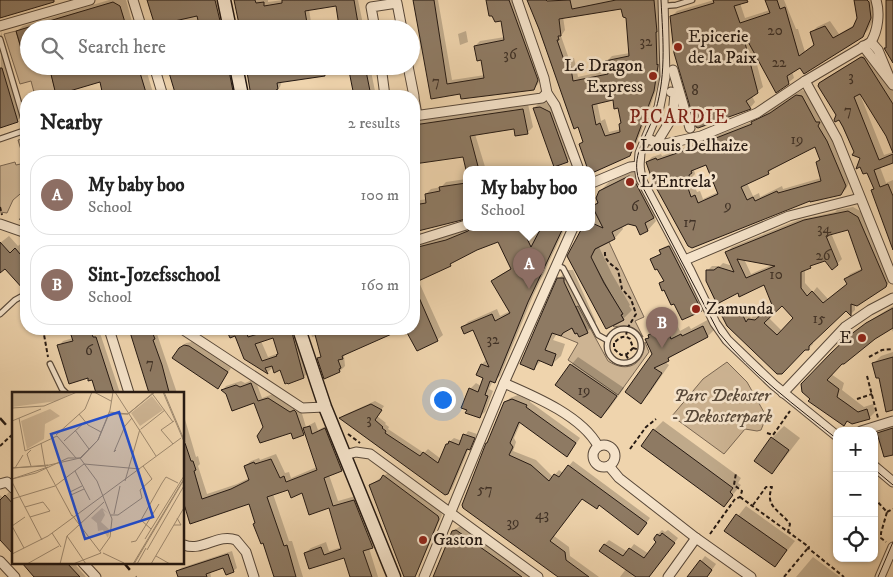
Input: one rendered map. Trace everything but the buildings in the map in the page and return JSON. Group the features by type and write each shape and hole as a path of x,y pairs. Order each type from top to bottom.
{"street":[{"path":"21,20 90,0"},
{"path":"133,0 139,20"},
{"path":"224,0 228,20"},
{"path":"517,0 544,78 547,93 555,105 578,166"},
{"path":"646,138 657,144 665,144 680,138 701,136 757,113 805,81 867,44 875,35 877,18 876,0"},
{"path":"373,20 371,7 397,3 400,20"},
{"path":"663,3 665,77 659,108 640,154 639,166 644,184 721,332 732,346 783,393 833,433"},
{"path":"0,26 20,20"},
{"path":"867,44 892,84"},
{"path":"673,70 690,128"},
{"path":"157,75 162,90"},
{"path":"238,75 241,90"},
{"path":"382,75 384,90"},
{"path":"410,75 413,90"},
{"path":"805,81 837,139 893,279"},
{"path":"661,133 673,116 675,93 672,92"},
{"path":"420,115 542,98 547,93"},
{"path":"673,116 685,112"},
{"path":"595,183 630,167 639,166"},
{"path":"685,260 789,216 860,198"},
{"path":"1,219 20,230"},
{"path":"420,239 463,226"},
{"path":"424,577 504,382 572,231"},
{"path":"783,393 845,327 870,310 893,298"},
{"path":"111,335 129,392"},
{"path":"191,335 302,408 325,407"},
{"path":"301,335 325,407 394,577"},
{"path":"504,382 539,398 559,410 592,435 598,446"},
{"path":"874,427 893,421"},
{"path":"607,445 614,450 615,457 609,466 600,467 594,461 593,452 598,446 607,445"},
{"path":"345,455 356,452 370,454 538,577"},
{"path":"609,466 619,478 696,538 751,577"},
{"path":"878,469 893,482"},
{"path":"0,484 8,482 12,487"},
{"path":"185,544 198,547 224,538 236,540 246,552 254,577"},
{"path":"668,577 696,538"},
{"path":"880,577 893,546"},
{"path":"0,561 15,577"},
{"path":"84,564 96,577"}],"lane":[{"path":"663,3 676,5 692,0"},
{"path":"0,39 20,108"},
{"path":"0,139 20,131"},
{"path":"556,265 563,268 598,335 607,340"},
{"path":"0,314 20,297"},
{"path":"627,329 639,338 640,350 637,356 630,362 620,363 611,358 607,350 607,340 617,330 627,329"},
{"path":"50,364 65,392"}],"path":[{"path":"0,207 1,219"},
{"path":"605,252 604,256 608,262 618,270 622,289 632,298 634,304 636,316 627,329 626,337"},
{"path":"44,335 50,364"},
{"path":"626,355 621,355 614,349 614,343 619,338 626,337 630,339 633,348"},
{"path":"607,340 614,343"},
{"path":"633,348 640,350"},
{"path":"626,355 633,348"},
{"path":"869,357 882,350 893,349"},
{"path":"626,355 630,362"},
{"path":"867,376 880,425"},
{"path":"857,399 872,394"},
{"path":"767,432 773,435 790,411"},
{"path":"630,449 646,427 656,419"},
{"path":"348,433 366,446 370,454"},
{"path":"0,446 12,435"},
{"path":"710,534 740,496 742,491 734,485 736,474"},
{"path":"752,506 766,487 772,486 770,499 773,506 790,524 788,532"},
{"path":"740,496 809,547 844,577"},
{"path":"878,502 887,512"},
{"path":"893,509 887,512 881,533 881,538 893,546"},
{"path":"784,577 808,548"}],"green space":[{"path":"202,6 201,20 174,20"},
{"path":"16,31 20,45 20,75 51,75 55,90 33,90 31,81 20,84 4,34"},
{"path":"15,162 16,165 20,164 20,194 13,200 7,213 0,212 0,166"},
{"path":"609,242 644,317 635,321 643,337 637,330 630,327 613,326 624,320 622,314 590,257 595,249"},
{"path":"578,306 608,361 615,365 628,367 634,365 642,356 645,342 649,352 618,395 568,360 578,343 561,336 564,329 572,328 575,334 586,328 576,307"},
{"name":"Parc Dekoster - Dekosterpark","path":"727,362 747,382 765,414 765,420 761,430 745,429 724,454 672,416 703,379"}],"tram line":[{"path":"661,0 663,30 662,75 653,118 638,156 637,171 639,180 719,333 760,376 833,436"},
{"path":"878,472 893,485"},
{"path":"878,577 893,542"}],"railway":[{"path":"0,418 12,432"},
{"path":"125,564 136,577"}],"place":[{"name":"Epicerie de la Paix","path":"678,47"},
{"name":"Le Dragon Express","path":"653,76"},
{"name":"Louis Delhaize","path":"630,146"},
{"name":"L’Entrela’","path":"630,182"},
{"name":"My baby boo","path":"529,289"},
{"name":"Zamunda","path":"696,309"},
{"name":"E","path":"862,338"},
{"name":"Sint-Jozefsschool","path":"662,348"},
{"name":"Gaston","path":"423,540"}],"district":[{"name":"PICARDIE","path":"679,117"}]}
